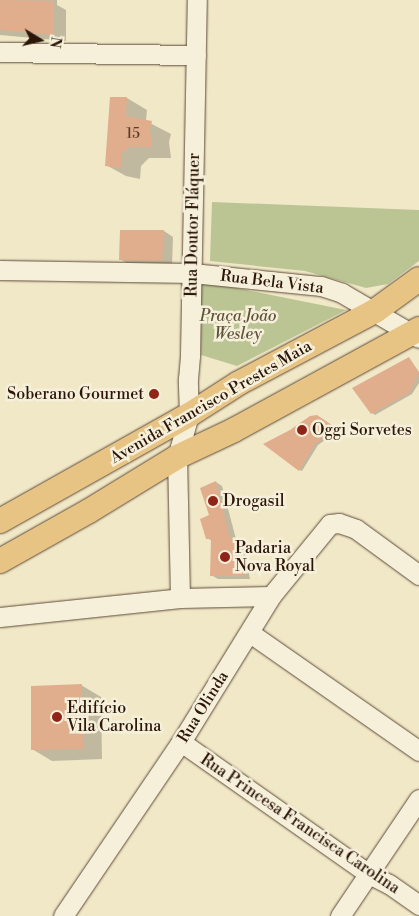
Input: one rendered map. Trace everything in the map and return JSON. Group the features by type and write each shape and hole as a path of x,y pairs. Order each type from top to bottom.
{"main road":[{"name":"Avenida Francisco Prestes Maia","path":"0,521 189,415 239,383 375,311 419,279"},
{"name":"Avenida Francisco Prestes Maia","path":"0,561 89,511 177,457 234,430 417,334"}],"street":[{"name":"Rua Doutor Fláquer","path":"180,598 177,457 189,415 188,379 197,0"},
{"path":"0,52 196,55"},
{"name":"Rua Bela Vista","path":"0,270 192,273 321,286 342,293 417,334"},
{"name":"Rua Olinda","path":"62,916 181,742 250,633 271,596 330,524 340,523 356,529 419,575"},
{"path":"0,617 180,598 271,596"},
{"path":"250,633 419,751"},
{"name":"Rua Princesa Francisca Carolina","path":"181,742 369,874 389,884 419,905"},
{"path":"340,916 419,799"}],"green space":[{"path":"212,202 419,210 419,261 388,284 366,288 305,271 210,261"},
{"name":"Praça João Wesley","path":"201,281 346,310 237,366 201,355"}],"building":[{"path":"0,0 54,1 54,35 0,30"},
{"path":"110,97 127,97 126,116 152,121 150,130 152,147 129,147 121,154 121,168 105,166"},
{"path":"120,230 164,230 162,261 119,260"},
{"path":"409,357 419,373 409,393 371,414 352,388"},
{"path":"317,415 332,425 332,432 315,444 299,471 263,444 290,430 310,416"},
{"path":"216,481 230,538 237,538 244,576 210,576 211,539 206,539 200,519 209,515 200,488"},
{"name":"Edifício Vila Carolina","path":"82,684 83,749 31,750 31,686"}],"place":[{"name":"Soberano Gourmet","path":"154,394"},
{"name":"Oggi Sorvetes","path":"302,430"},
{"name":"Drogasil","path":"213,501"},
{"name":"Padaria Nova Royal","path":"225,557"},
{"name":"Edifício Vila Carolina","path":"57,717"}]}
